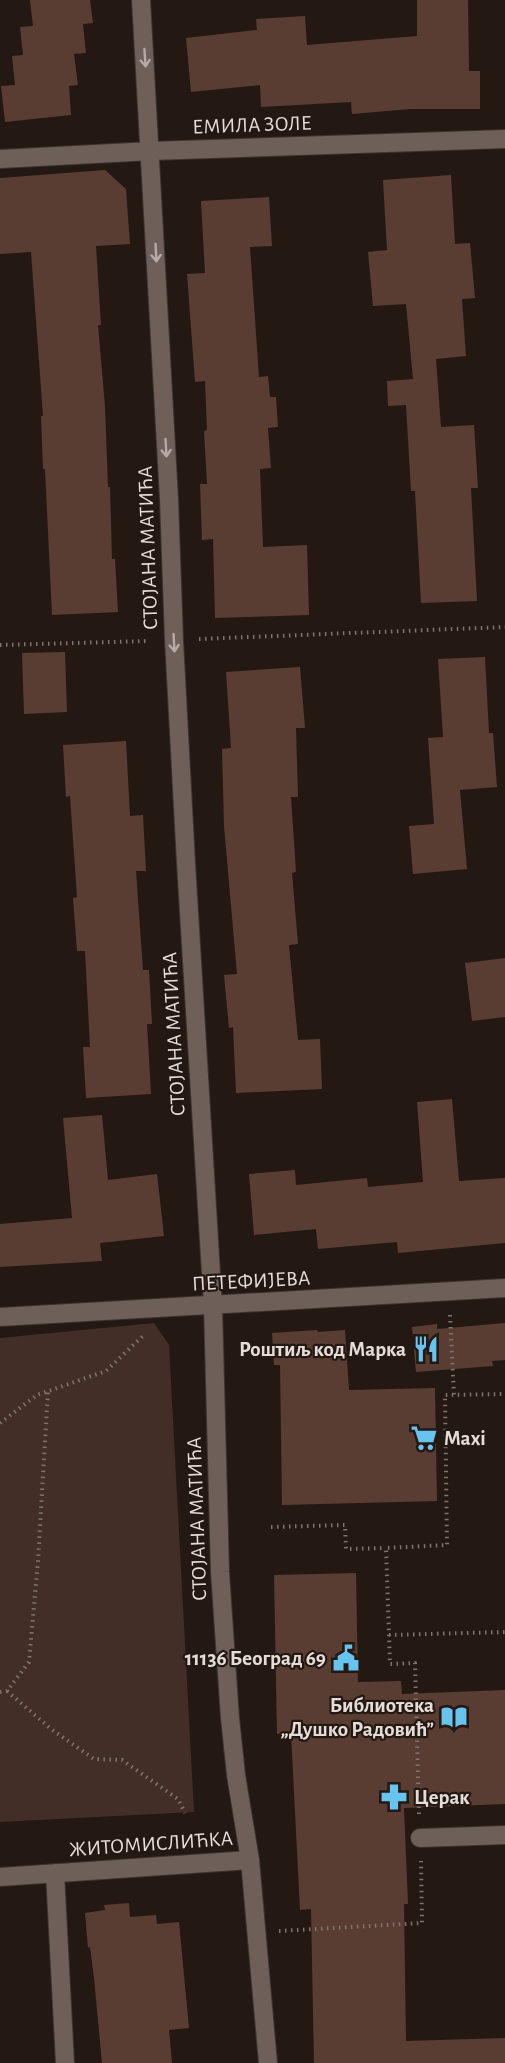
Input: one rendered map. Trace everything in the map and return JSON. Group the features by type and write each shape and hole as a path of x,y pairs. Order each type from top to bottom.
{"street":[{"name":"СТОЈАНА МАТИЋА","path":"141,0 169,499 174,640 213,1306 219,1572 234,1752 250,1860 268,2063"},
{"name":"ЕМИЛА ЗОЛЕ","path":"0,159 151,151 505,139"},
{"name":"ПЕТЕФИЈЕВА","path":"0,1317 505,1288"},
{"path":"420,1838 505,1835"},
{"name":"ЖИТОМИСЛИЋКА","path":"0,1877 250,1860"},
{"name":"ЖИТОМИСЛИЋКА","path":"54,1873 65,2063"}],"path":[{"path":"0,645 505,627"},
{"path":"449,1291 454,1395"},
{"path":"0,1423 37,1395 106,1371 173,1308"},
{"path":"0,1692 8,1691 29,1662 38,1561 48,1391"},
{"path":"272,1527 345,1525 346,1549 447,1545 445,1395 505,1394"},
{"path":"256,1932 422,1923 415,1663 390,1664 386,1548"},
{"path":"389,1635 505,1632"},
{"path":"8,1691 51,1729 94,1759 122,1760 177,1799 185,1813"}],"shaded area":[{"path":"154,1323 169,1345 194,1812 0,1822 0,1338"}],"building":[{"path":"30,0 90,0 93,23 83,24 86,53 74,54 78,85 69,86 71,115 5,122 1,86 15,85 12,56 23,55 20,27 33,26"},
{"path":"417,0 468,0 469,71 480,71 480,109 410,109 352,114 351,102 261,107 260,85 191,92 186,38 257,30 256,19 305,16 307,45 417,36"},
{"path":"105,170 126,189 130,244 96,246 101,325 98,325 105,406 108,487 110,487 112,559 115,559 118,612 52,615 45,469 43,469 41,416 43,416 31,252 0,254 0,178"},
{"path":"451,175 455,244 470,243 475,298 462,299 466,356 436,359 441,427 474,425 478,488 471,488 477,601 421,603 415,491 411,491 406,405 388,406 387,381 413,379 406,304 373,306 368,252 387,250 383,180"},
{"path":"269,197 272,246 250,247 259,377 268,376 270,397 276,397 278,427 268,428 271,468 260,469 263,547 307,545 309,615 215,618 213,539 202,540 200,484 207,484 204,431 207,430 205,381 195,382 187,274 205,273 201,201"},
{"path":"65,652 67,712 24,714 22,653"},
{"path":"485,657 489,733 493,733 497,787 460,790 467,869 413,874 409,826 434,824 428,738 443,737 438,659"},
{"path":"300,667 305,728 296,728 298,797 291,797 296,872 292,873 298,944 289,945 298,1040 320,1039 322,1089 236,1093 233,1027 229,1028 224,975 237,974 224,826 222,749 231,748 226,672"},
{"path":"126,741 130,816 143,815 146,871 136,871 143,970 149,970 152,1024 147,1024 151,1094 86,1098 83,1047 90,1047 85,951 77,951 73,898 77,897 70,796 66,797 63,745"},
{"path":"505,958 505,1017 472,1021 465,963"},
{"path":"452,1099 459,1181 505,1178 505,1243 398,1253 397,1242 318,1249 316,1229 254,1235 249,1174 295,1170 296,1185 367,1178 368,1187 423,1182 417,1102"},
{"path":"102,1115 108,1180 157,1174 164,1236 100,1243 102,1261 0,1267 0,1224 72,1218 63,1118"},
{"path":"505,1323 505,1360 492,1361 493,1366 416,1372 412,1327 437,1324 437,1329"},
{"path":"317,1330 318,1332 345,1330 349,1390 435,1388 437,1501 282,1505 280,1365 274,1365 272,1333"},
{"path":"356,1573 358,1682 401,1681 402,1694 505,1690 505,1804 404,1808 408,1904 404,1904 406,2041 505,2038 505,2063 314,2063 311,1909 300,1910 291,1733 277,1734 274,1575"},
{"path":"129,1903 130,1917 156,1915 157,1924 179,1922 189,2028 169,2030 172,2063 102,2063 85,1913 105,1910 104,1905"}],"place":[{"name":"Роштиљ код Марка","path":"426,1349"},
{"name":"Maxi","path":"424,1438"},
{"name":"11136 Београд 69","path":"346,1658"},
{"name":"Библиотека „Душко Радовић”","path":"454,1717"},
{"name":"Церак","path":"394,1797"}]}
